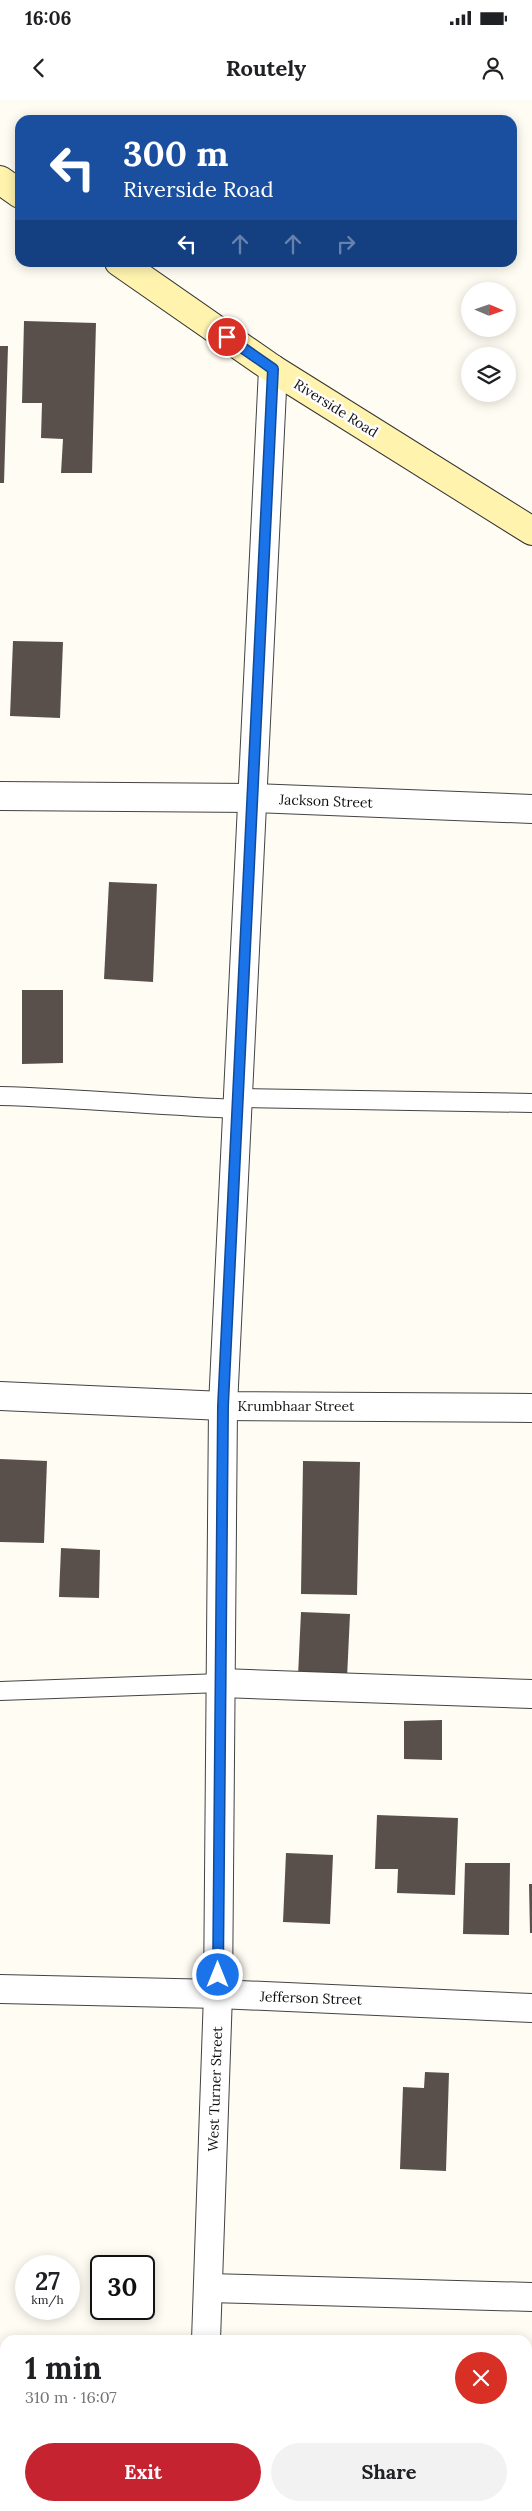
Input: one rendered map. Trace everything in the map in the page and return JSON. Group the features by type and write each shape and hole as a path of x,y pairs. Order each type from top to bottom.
{"main road":[{"path":"0,180 15,190"},
{"name":"Riverside Road","path":"126,267 273,369 532,532"}],"street":[{"name":"West Turner Street","path":"206,2335 218,1994 223,1406 273,369"},
{"name":"Jackson Street","path":"0,796 252,798 532,809"},
{"name":"Krumbhaar Street","path":"0,1396 223,1406 532,1408"},
{"path":"221,1684 532,1694"},
{"name":"Jefferson Street","path":"0,1989 218,1994 532,2008"},
{"path":"208,2288 532,2297"}],"lane":[{"path":"0,1096 237,1104 532,1103"},
{"path":"0,1691 221,1684"}],"building":[{"path":"24,321 96,323 92,473 61,473 63,439 41,438 42,403 22,403"},
{"path":"0,346 8,346 4,483 0,483"},
{"path":"13,641 63,642 60,718 10,716"},
{"path":"109,882 157,884 153,982 104,979"},
{"path":"22,990 63,990 63,1063 22,1064"},
{"path":"0,1459 47,1461 44,1543 0,1542"},
{"path":"303,1461 360,1462 357,1595 301,1594"},
{"path":"61,1548 100,1550 99,1598 59,1597"},
{"path":"301,1612 350,1614 347,1678 298,1676"},
{"path":"442,1720 442,1760 404,1759 404,1721"},
{"path":"377,1815 458,1818 455,1895 397,1893 398,1869 375,1869"},
{"path":"286,1853 333,1855 330,1924 283,1922"},
{"path":"465,1863 510,1863 509,1935 463,1934"},
{"path":"529,1884 532,1884 532,1933 530,1933"},
{"path":"425,2072 449,2073 446,2171 400,2169 403,2087 424,2088"}],"route":[{"path":"218,1975 223,1406 273,369 227,337"}]}
